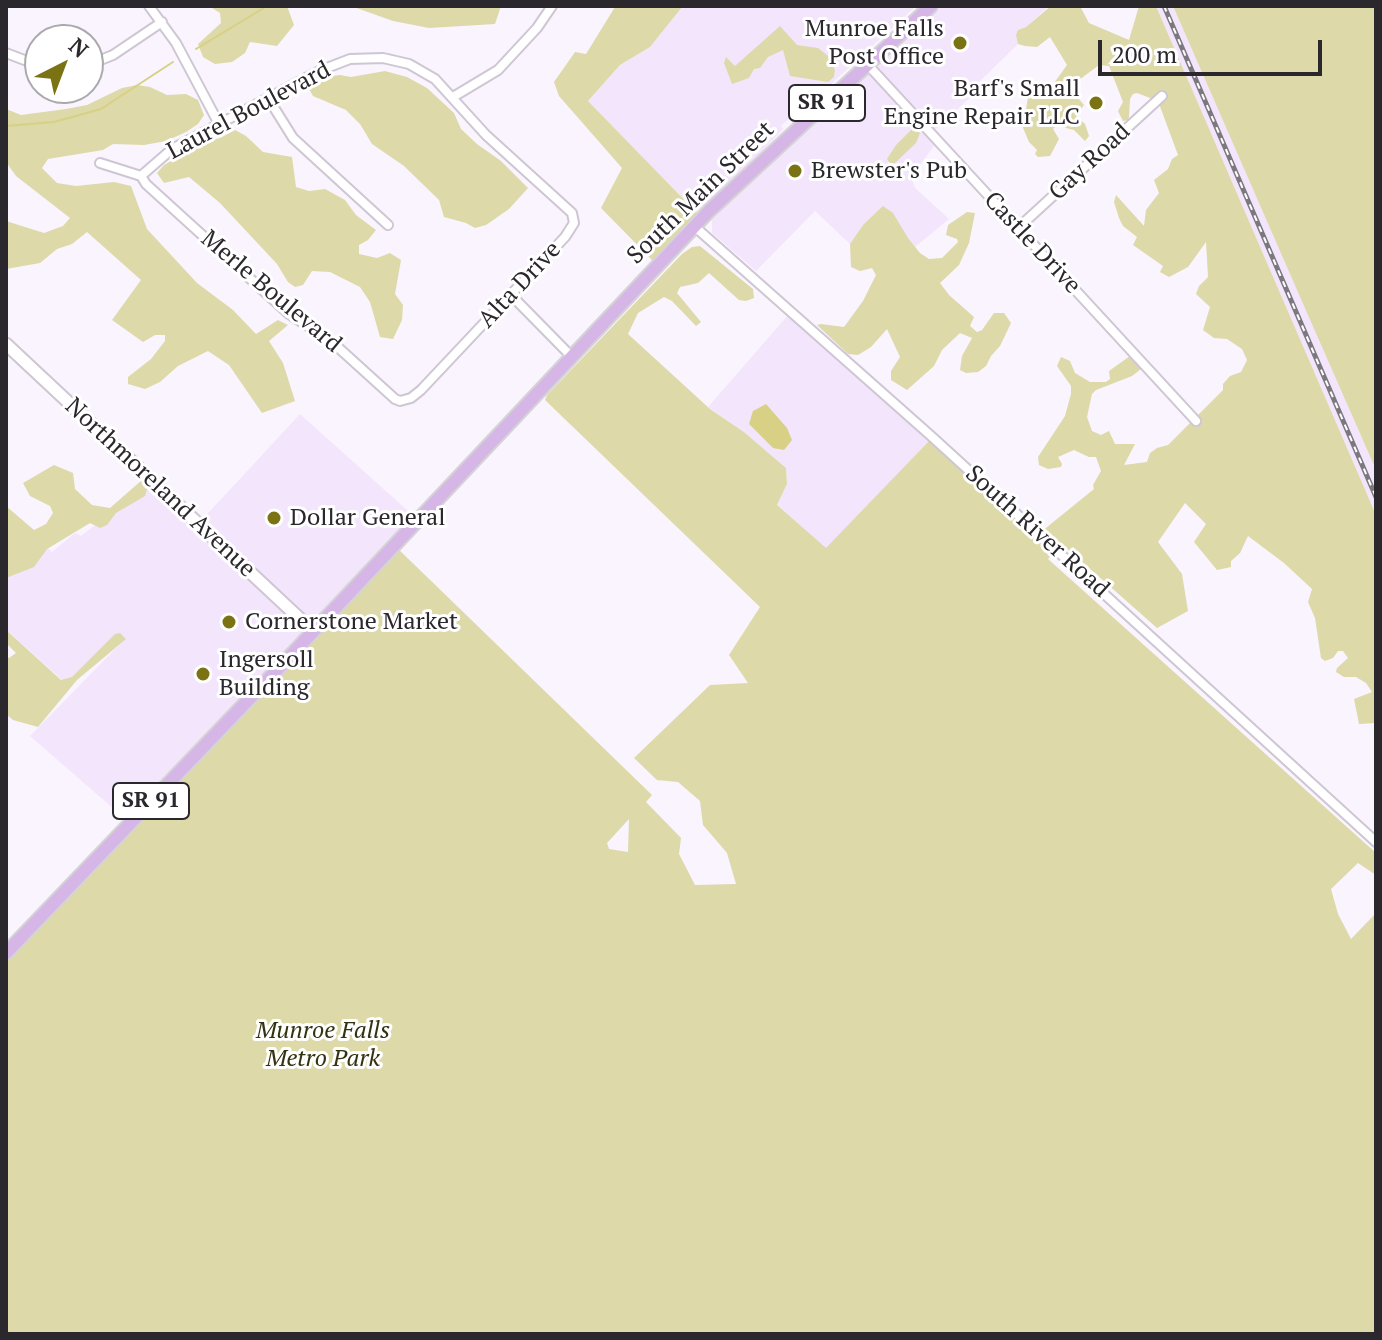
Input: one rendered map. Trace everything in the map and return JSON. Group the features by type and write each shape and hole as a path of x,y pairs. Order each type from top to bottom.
{"main road":[{"name":"South Main Street","path":"572,357 694,226 931,6"},
{"name":"SR 91","path":"6,953 572,357"}],"street":[{"path":"149,6 176,43 219,124"},
{"path":"453,97 498,70 537,28 552,6"},
{"path":"104,58 124,49 162,22"},
{"name":"Laurel Boulevard","path":"141,176 172,149 330,66 364,57 409,64 435,79 486,135 551,194"},
{"name":"Castle Drive","path":"868,65 1196,421"},
{"name":"Gay Road","path":"1018,228 1162,96"},
{"path":"268,98 293,138 388,225"},
{"name":"Merle Boulevard","path":"100,163 141,176 146,184 289,314 331,341 395,399 406,401 411,398 437,373"},
{"name":"Alta Drive","path":"437,373 572,228 572,213 551,194"},
{"name":"South River Road","path":"694,226 906,414 1376,842"},
{"path":"511,295 572,357"},
{"name":"Northmoreland Avenue","path":"7,348 313,631"}],"shaded area":[{"path":"683,6 916,6 781,126 783,129 700,216 588,101 620,65 650,47"},
{"path":"942,6 1049,6 1026,27 1018,30 1018,44 973,88 975,93 932,133 877,66"},
{"path":"1156,6 1173,6 1376,470 1376,515"},
{"path":"868,74 876,77 936,143 911,177 915,188 949,219 915,247 908,238 863,225 850,244 815,211 756,271 712,233 712,216"},
{"path":"789,314 930,440 826,549 777,505 787,484 786,468 744,432 708,407"},
{"path":"766,404 787,428 792,440 784,450 773,448 749,424 753,411"},
{"path":"300,414 417,519 130,823 30,736 125,639 69,686 6,630 6,573 44,544 52,552 75,533 81,536 153,481 199,523"}],"green space":[{"path":"209,6 287,6 294,25 277,46 250,42 245,53 232,62 215,64 203,57 198,44 221,23 220,13"},
{"path":"351,6 501,6 495,24 429,28 393,21"},
{"path":"612,6 683,6 650,47 620,65 588,101 702,218 657,265 601,208 622,168 559,96 554,82 575,52 586,54 615,7"},
{"name":"Munroe Falls Metro Park","path":"1051,6 1083,6 1081,8 1089,23 1129,40 1139,6 1156,6 1376,515 1376,723 1359,724 1354,699 1372,692 1366,683 1356,677 1344,677 1336,672 1348,658 1343,651 1338,651 1333,658 1325,661 1321,658 1315,618 1308,602 1312,589 1248,536 1240,553 1231,561 1231,567 1217,570 1194,542 1206,524 1185,503 1158,542 1182,574 1188,611 1157,628 1062,544 1048,559 1376,853 1376,875 1358,863 1331,889 1338,914 1351,939 1376,913 1376,1334 6,1334 6,953 393,544 652,795 646,802 681,838 679,854 695,885 736,884 727,853 703,825 700,801 678,782 657,780 634,758 710,685 748,683 729,655 760,607 545,400 682,254 700,246 753,289 754,298 739,300 709,273 698,283 680,287 677,293 701,322 696,326 672,301 664,297 638,313 628,334 710,409 744,432 786,468 787,484 777,505 826,548 930,440 1036,536 1094,489 1101,471 1096,457 1074,450 1058,457 1061,467 1048,469 1039,465 1038,457 1065,416 1071,394 1071,386 1057,366 1061,357 1070,361 1075,373 1090,382 1106,382 1110,379 1109,371 1130,356 1141,365 1141,369 1132,376 1096,390 1092,394 1087,417 1092,431 1101,435 1109,431 1115,444 1135,444 1124,465 1147,462 1150,453 1168,445 1223,390 1223,384 1230,376 1241,372 1247,360 1242,349 1227,339 1214,338 1203,330 1210,307 1196,294 1208,277 1206,242 1188,267 1169,277 1160,272 1163,266 1133,245 1137,237 1123,226 1114,202 1116,195 1144,226 1146,210 1159,193 1154,180 1168,169 1172,159 1178,155 1158,101 1133,94 1128,120 1123,121 1118,111 1123,102 1109,66 1099,65 1079,80 1072,91 1084,105 1076,116 1085,124 1089,136 1085,141 1060,122 1053,129 1059,139 1050,156 1038,157 1021,123 1028,97 1041,89 1049,90 1067,65 1050,37 1037,47 1018,44 1018,30","holes":["629,819 628,852 609,849 607,843"]},
{"path":"1173,6 1376,6 1376,470 1297,290"},
{"path":"780,26 797,45 818,48 828,56 835,70 834,77 828,82 790,76 783,50 768,57 749,78 732,84 724,63 726,57 735,66"},
{"path":"385,71 407,77 427,88 454,113 461,129 501,161 528,188 509,209 486,225 475,228 444,217 439,200 404,166 372,144 360,124 346,110 313,96 308,87 316,78 351,77"},
{"path":"137,85 167,95 186,94 198,100 204,115 198,124 166,141 144,145 113,144 103,150 48,159 42,168 57,183 76,186 114,182 131,186 147,229 197,283 233,310 256,334 278,320 288,325 269,341 283,363 295,401 262,413 229,365 208,351 178,366 160,382 145,389 128,384 128,377 151,359 165,341 165,335 155,335 143,342 112,320 141,280 87,232 40,263 6,269 6,221 44,233 63,226 70,218 16,176 6,162 6,109 21,115 104,104 104,97"},
{"path":"914,127 920,133 916,143 896,162 889,162 887,159 896,145"},
{"path":"235,130 263,152 292,157 296,187 309,191 325,189 345,200 356,215 376,230 359,245 359,254 377,258 390,253 401,260 395,294 403,305 402,320 393,339 380,337 370,302 360,287 330,272 312,271 303,285 295,287 220,203 189,177 164,183 157,173 164,165 204,142"},
{"path":"883,206 893,213 908,238 929,259 942,258 958,242 946,235 948,225 967,212 975,213 969,243 959,265 940,283 974,317 970,326 977,332 994,313 1004,313 1011,323 1000,346 978,372 960,370 962,356 972,338 960,333 942,350 934,366 907,390 891,380 891,371 900,357 887,329 871,347 858,355 848,354 817,325 844,327 863,301 876,275 872,268 860,271 851,267 850,244 863,225"},
{"path":"54,465 73,473 75,489 92,505 110,508 142,480 148,486 145,496 116,513 107,525 100,528 90,523 47,549 34,567 6,578 6,506 34,530 46,524 53,513 50,506 30,496 23,483"},
{"path":"6,630 61,680 72,677 115,634 120,633 126,639 77,680 38,727 13,720 6,714 6,656 9,658 16,653 6,643"}],"waterway":[{"path":"196,49 267,6"},
{"path":"6,126 54,122 101,109 173,62"}],"railway":[{"path":"1164,6 1376,497"}],"place":[{"name":"Munroe Falls Post Office","path":"960,43"},
{"name":"Barf's Small Engine Repair LLC","path":"1096,103"},
{"name":"Brewster's Pub","path":"795,171"},
{"name":"Dollar General","path":"274,518"},
{"name":"Cornerstone Market","path":"229,622"},
{"name":"Ingersoll Building","path":"203,674"}]}
